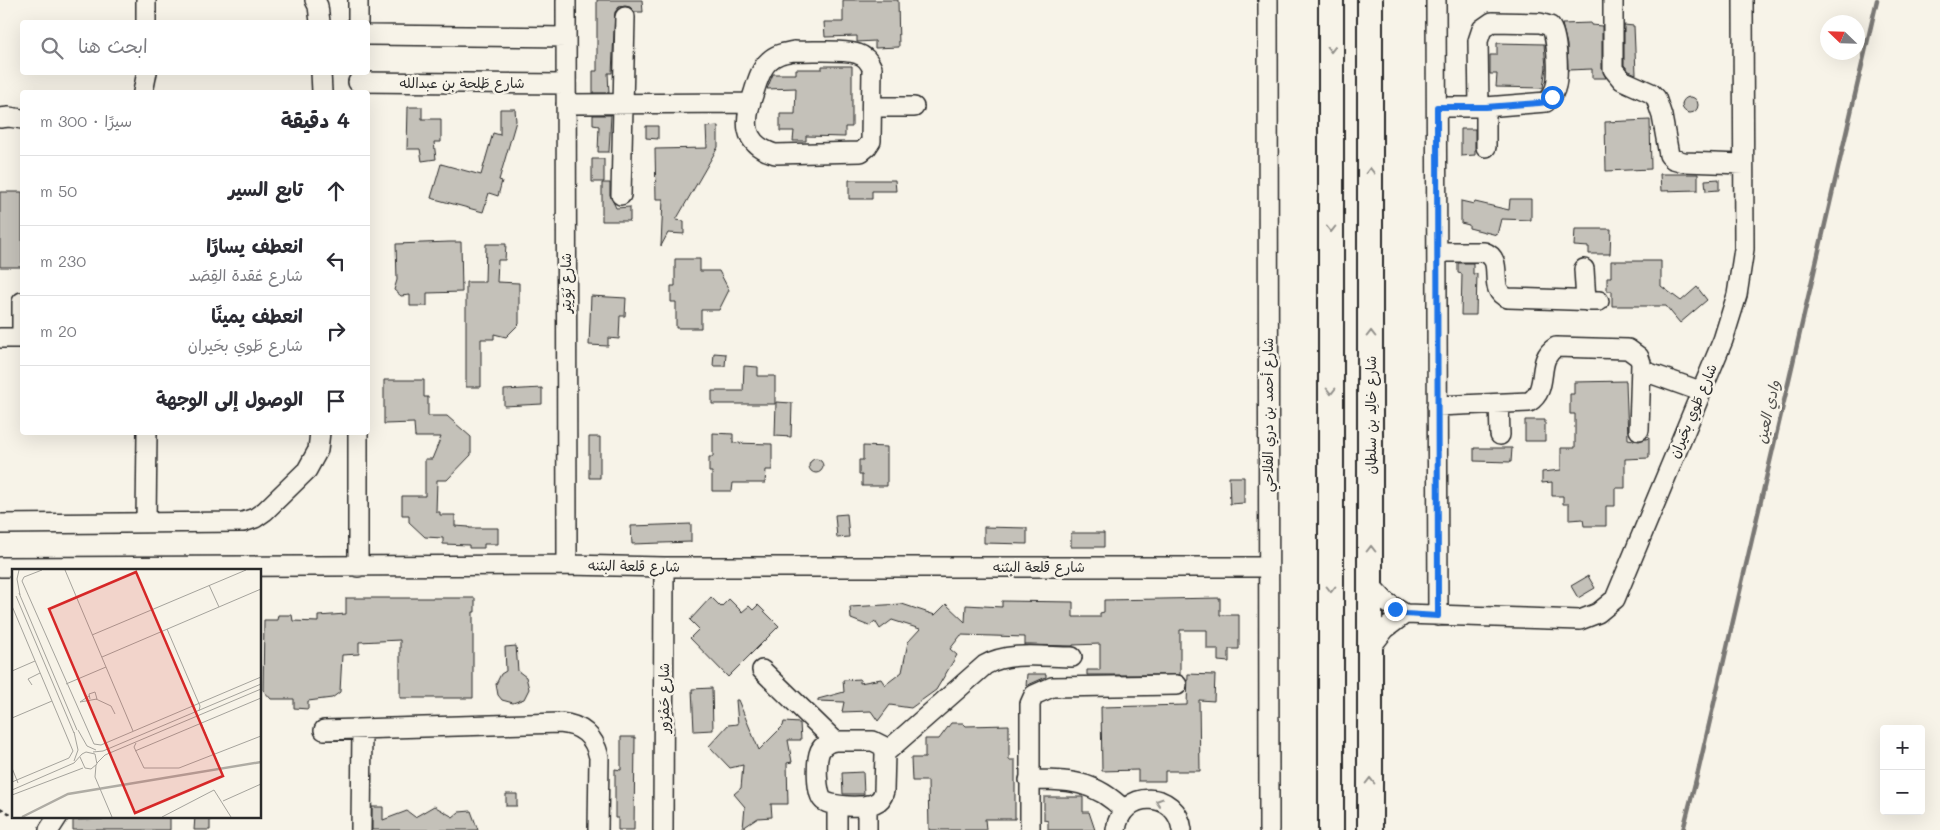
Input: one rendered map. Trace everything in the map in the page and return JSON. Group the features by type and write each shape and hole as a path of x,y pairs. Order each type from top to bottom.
{"main road":[{"path":"1331,0 1332,830"},
{"name":"شارع خالِد بن سلطان","path":"1370,0 1370,830"},
{"path":"1318,830 1322,775 1331,728"}],"street":[{"path":"146,0 146,20"},
{"path":"316,0 320,20"},
{"path":"358,0 358,20"},
{"name":"شارع بُوَيتِر","path":"566,0 566,565"},
{"name":"شارع أحمد بن دري الفلاحي","path":"1268,0 1269,830"},
{"path":"1436,0 1438,616"},
{"path":"1613,0 1613,69 1622,80 1651,93 1656,98 1662,116 1669,155 1678,162 1742,164"},
{"name":"شارع طَوي بحَيران","path":"1405,614 1580,620 1590,618 1607,607 1615,599 1726,332 1740,280 1745,233 1742,164 1742,0"},
{"path":"621,195 625,17"},
{"path":"1437,107 1482,107 1546,102 1552,97 1557,84 1556,36 1550,26 1540,23 1492,22 1482,29 1478,41 1482,107 1486,147"},
{"path":"370,35 566,37"},
{"path":"794,51 853,52 865,57 872,68 871,141 861,152 775,154 765,151 756,145 750,137 746,117 750,103 762,71 767,62 775,56 794,51"},
{"path":"143,90 146,75"},
{"path":"321,75 322,90"},
{"name":"شارع طَلحة بن عبدالله","path":"358,82 566,84"},
{"path":"566,104 750,103"},
{"path":"872,107 914,106"},
{"path":"0,118 20,119"},
{"path":"1437,252 1484,252 1489,254 1495,261 1495,284 1498,292 1508,298 1593,301 1584,269"},
{"path":"0,338 20,338"},
{"path":"1437,406 1523,404 1535,398 1542,386 1545,357 1549,351 1556,347 1628,349 1639,357 1641,370 1639,430"},
{"path":"1641,370 1700,391"},
{"path":"1499,404 1500,436"},
{"path":"146,523 147,435"},
{"path":"0,524 243,522 255,518 265,511 307,470 318,450 320,435"},
{"path":"358,435 358,567"},
{"name":"شارع قلعة البثنه","path":"0,567 566,565 664,567 1268,567"},
{"name":"شارع حَمْرُور","path":"663,830 664,567"},
{"path":"1370,648 1385,629 1405,614 1386,602 1371,586"},
{"path":"885,753 993,660 1012,657 1072,658"},
{"path":"762,670 835,741"},
{"path":"1030,830 1030,704 1034,695 1052,687 1177,685"},
{"path":"324,730 572,724 582,728 591,736 599,757 598,830"},
{"path":"361,830 362,729"},
{"path":"835,741 877,742 883,746 885,753 883,796 877,803 837,805 824,802 818,790 819,754 827,743 835,741"},
{"path":"1029,780 1080,782 1104,793 1124,810"},
{"path":"1116,830 1117,822 1124,810 1134,802 1146,799 1158,800 1170,806 1178,816 1182,830"},
{"path":"837,805 837,830"},
{"path":"867,805 867,830"},
{"path":"50,830 57,818"}],"path":[{"path":"0,808 12,815"}],"building":[{"path":"597,0 642,0 643,12 635,12 630,7 625,6 619,7 615,12 612,73 608,73 609,93 593,93 593,71 597,71"},
{"path":"843,0 898,0 899,47 875,48 875,41 857,42 857,36 825,37 824,22 843,22"},
{"path":"1591,23 1591,25 1602,26 1602,69 1606,78 1592,78 1592,69 1568,70 1567,45 1562,24"},
{"path":"1624,25 1634,26 1636,74 1629,71 1624,65"},
{"path":"1497,43 1544,44 1546,67 1543,88 1496,87 1497,74 1490,74 1490,55 1497,55"},
{"path":"822,66 852,66 852,127 845,127 845,137 806,136 806,141 793,141 794,131 780,131 780,114 795,114 796,88 767,89 773,74 796,74 796,69 822,69"},
{"path":"1690,97 1698,105 1690,113 1682,105"},
{"path":"408,107 422,107 422,119 441,119 441,142 434,142 436,159 422,161 420,149 407,149"},
{"path":"500,109 515,109 516,121 499,180 502,181 498,196 489,193 483,212 431,198 441,164 481,175 493,133 500,135"},
{"path":"593,115 611,115 609,152 598,152 599,126 593,125"},
{"path":"1650,120 1651,169 1606,171 1605,122"},
{"path":"646,126 658,126 658,139 646,138"},
{"path":"718,126 718,147 676,220 684,221 684,234 668,233 661,246 663,199 656,199 655,149 707,148 706,127"},
{"path":"1461,129 1475,129 1475,155 1461,156"},
{"path":"592,159 604,159 604,182 592,182"},
{"path":"1660,174 1698,174 1698,190 1661,191"},
{"path":"1719,179 1719,190 1706,191 1705,180"},
{"path":"849,180 895,180 896,191 872,191 872,199 849,199"},
{"path":"602,183 610,183 610,195 616,208 630,207 630,221 602,221"},
{"path":"0,192 20,192 20,267 0,267"},
{"path":"1510,199 1531,199 1531,220 1501,219 1497,235 1469,228 1469,225 1461,223 1461,201 1474,204 1475,202 1509,210"},
{"path":"1575,229 1611,229 1610,254 1589,254 1589,247 1574,246"},
{"path":"461,242 462,292 427,293 427,306 410,306 410,295 401,296 394,290 397,280 396,244"},
{"path":"486,244 506,244 505,260 498,260 497,282 519,283 519,324 506,337 494,334 494,339 481,339 481,387 466,387 466,282 485,282"},
{"path":"675,259 700,259 700,271 719,271 729,290 719,310 701,310 701,328 676,328 676,302 671,302 671,286 675,286"},
{"path":"1611,261 1661,261 1661,286 1681,301 1697,287 1707,300 1680,323 1666,306 1612,306 1612,291 1607,291 1607,277 1611,277"},
{"path":"1458,263 1473,263 1473,274 1477,274 1476,315 1461,315 1462,274 1458,273"},
{"path":"591,296 626,298 625,316 620,316 619,339 608,338 608,346 589,345"},
{"path":"714,353 726,354 725,366 713,366"},
{"path":"744,366 758,367 758,376 775,376 775,404 712,404 712,391 743,391"},
{"path":"384,380 424,380 424,397 428,397 428,416 447,416 471,437 471,455 447,480 437,480 436,512 440,512 440,515 455,515 455,526 498,528 498,544 484,544 484,548 469,548 469,545 443,544 443,538 425,537 409,522 409,515 402,515 402,496 425,496 425,459 432,459 441,437 415,437 414,423 384,424"},
{"path":"1626,381 1628,439 1639,441 1649,438 1649,458 1625,459 1625,488 1615,488 1615,506 1606,506 1606,526 1584,526 1583,519 1569,520 1569,504 1563,504 1563,496 1552,496 1552,482 1542,483 1542,472 1561,470 1561,448 1575,448 1575,414 1570,414 1570,394 1574,394 1574,382"},
{"path":"542,388 542,404 504,406 504,390"},
{"path":"776,402 792,403 791,437 775,436"},
{"path":"1525,420 1545,420 1545,441 1525,441"},
{"path":"713,433 733,434 733,443 772,444 772,470 766,470 765,483 733,483 732,491 712,491 712,472 709,472 709,457 713,457"},
{"path":"589,437 600,437 600,478 589,478"},
{"path":"863,446 887,447 887,486 862,486 862,475 859,475 859,460 863,460"},
{"path":"1474,448 1512,448 1511,462 1474,461"},
{"path":"813,459 819,459 823,466 819,473 813,473 809,469 809,463"},
{"path":"1229,477 1244,477 1244,503 1230,504"},
{"path":"847,514 849,537 837,538 835,515"},
{"path":"691,524 691,542 632,544 631,526"},
{"path":"984,527 1027,528 1027,544 984,543"},
{"path":"1071,533 1104,533 1104,547 1071,547"},
{"path":"1588,576 1595,588 1578,598 1571,586"},
{"path":"711,597 721,607 729,599 742,612 749,606 753,610 758,605 779,626 728,677 690,638 699,629 690,620"},
{"path":"346,598 475,598 475,612 473,612 473,698 400,698 400,640 359,642 359,654 342,655 340,692 332,698 308,701 308,709 294,708 294,699 271,699 263,690 264,620 277,620 278,615 292,615 293,621 318,622 318,616 346,614"},
{"path":"1220,598 1220,615 1239,615 1239,649 1229,649 1229,662 1218,661 1218,649 1207,649 1207,630 1180,630 1180,675 1087,675 1087,670 1100,670 1100,644 1073,646 1025,645 1025,637 961,635 950,649 957,655 936,690 911,708 890,705 878,721 871,711 842,712 844,702 818,701 818,699 844,692 843,680 860,679 860,683 881,679 885,685 902,672 908,642 920,629 892,620 880,629 875,621 869,626 851,619 850,607 902,604 935,615 946,604 965,622 966,605 1002,607 1002,601 1073,602 1073,617 1100,617 1100,613 1104,612 1104,600"},
{"path":"516,646 518,671 526,677 529,689 524,699 513,703 502,700 498,695 496,684 501,674 506,671 505,647"},
{"path":"1027,674 1046,674 1046,677 1026,686"},
{"path":"1188,674 1215,675 1214,701 1199,700 1200,771 1165,771 1165,781 1138,781 1138,770 1102,771 1101,707 1187,705"},
{"path":"712,688 713,730 694,731 692,689"},
{"path":"736,700 738,700 759,750 783,726 784,722 800,723 801,740 788,740 792,762 787,763 788,804 771,804 772,817 758,818 743,828 745,807 734,794 741,788 743,765 730,768 709,746 728,725 738,724"},
{"path":"951,723 963,723 966,726 1009,725 1009,760 1015,760 1015,819 985,819 986,830 929,830 928,781 912,781 911,758 925,758 925,739 939,739"},
{"path":"621,737 635,737 634,830 618,830 618,818 615,818 615,769 621,770"},
{"path":"863,772 864,794 843,794 842,773"},
{"path":"506,794 517,794 517,806 506,806"},
{"path":"1044,797 1083,797 1083,812 1089,812 1095,830 1048,830 1048,821 1044,820"},
{"path":"434,806 453,817 459,812 471,811 478,830 372,830 372,807 383,807 383,820 407,811 415,817"},
{"path":"170,818 170,830 73,830 73,820"},
{"path":"195,818 210,818 210,830 194,830"}],"waterway":[{"name":"وادي العين","path":"1683,830 1877,0"}],"route":[{"path":"1395,609 1405,614 1438,616 1437,107 1486,107 1539,103 1546,102 1552,97"}]}
